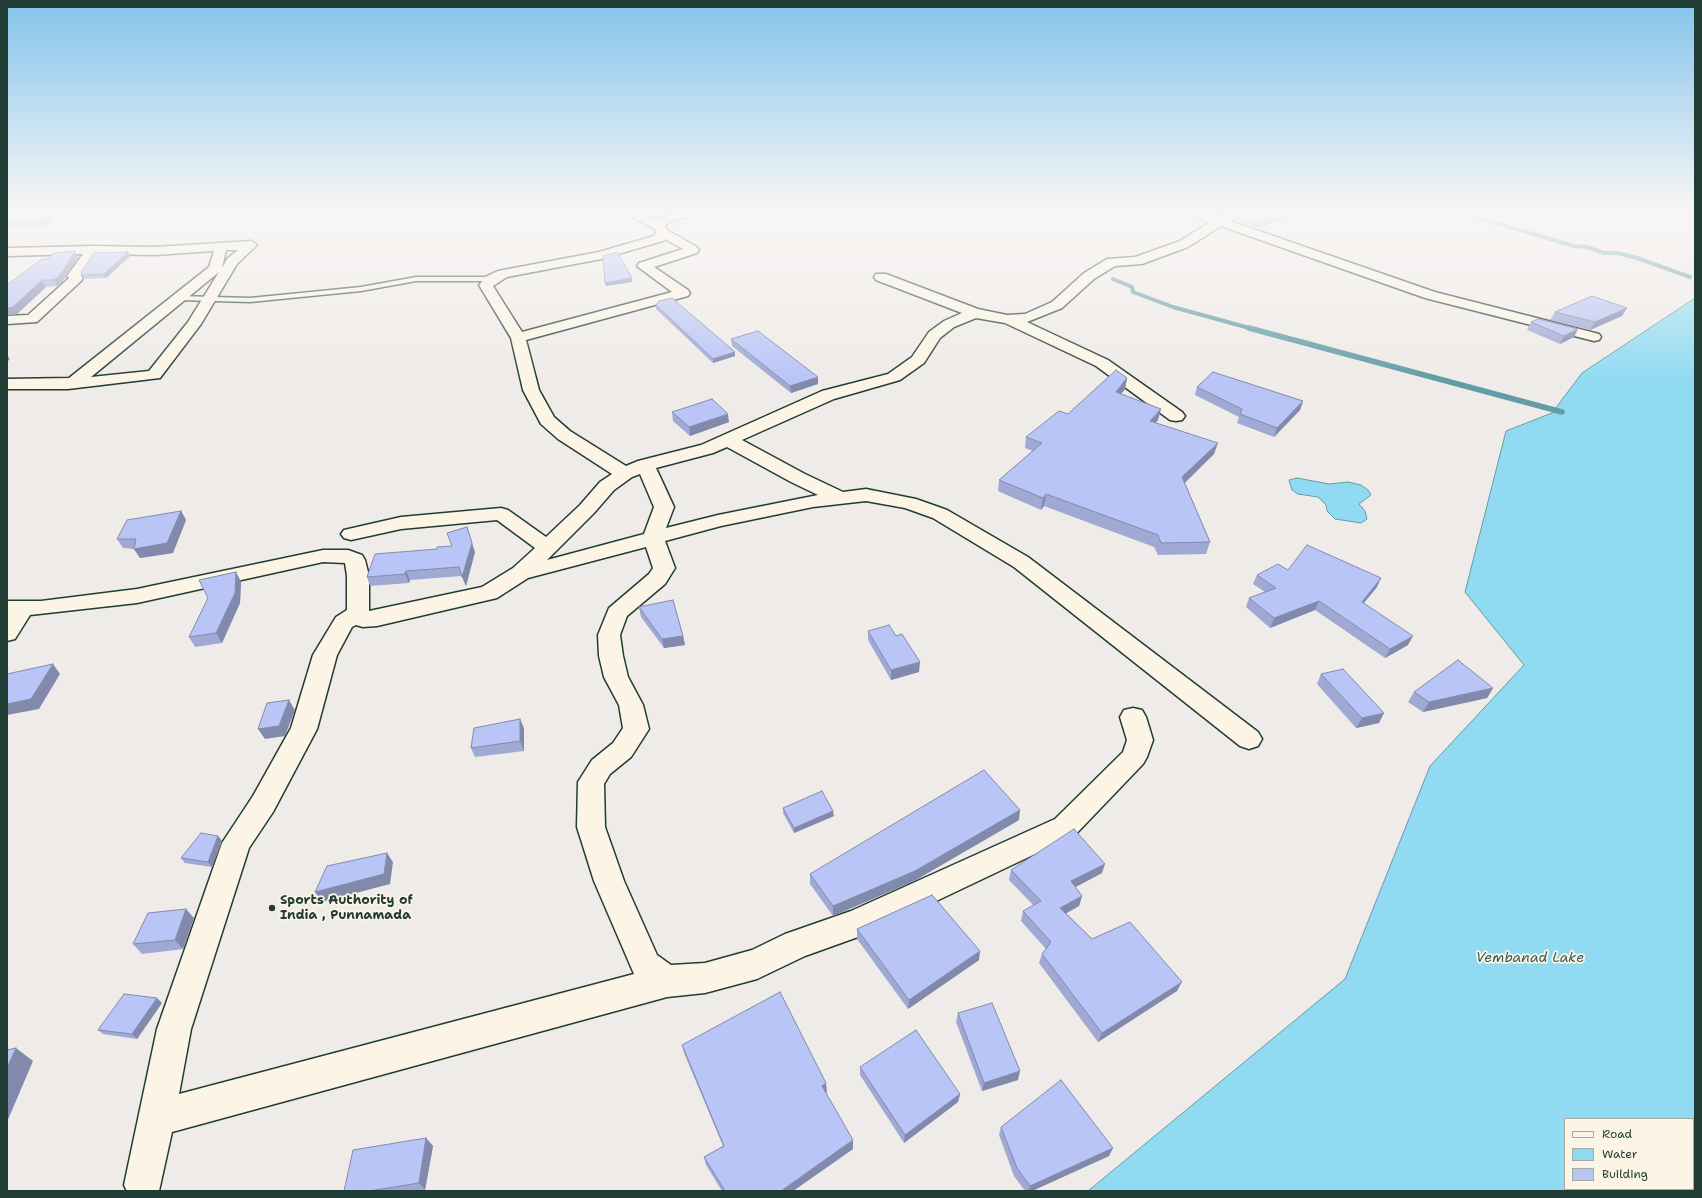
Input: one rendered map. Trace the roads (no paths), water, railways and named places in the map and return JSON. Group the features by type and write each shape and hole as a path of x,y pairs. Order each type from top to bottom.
{"street":[{"path":"7,320 32,319 76,278 74,276 80,268"},
{"path":"7,395 73,384 215,268"},
{"path":"7,384 92,383 154,375 194,324 208,298 228,268"},
{"path":"532,268 503,274 486,285 518,338 531,390 547,420 564,435 601,460 635,469 664,507 653,538 664,568 657,579 641,591 617,613 609,635 611,656 616,678 631,705 636,729 622,750 601,767 591,782 591,827 609,881 646,966 667,981"},
{"path":"518,338 683,293 647,268"},
{"path":"881,277 975,313 1007,319 1027,318 1057,305 1089,276 1102,268"},
{"path":"1353,268 1430,295 1594,337"},
{"path":"7,633 16,608 74,604 137,596 323,556 339,555 355,560 358,576 358,614 363,619 377,618 473,598 498,589 521,573 587,509 607,486 635,469 707,449 828,395 894,377 918,360 934,335 950,324 975,313"},
{"path":"1007,319 1102,363 1176,416"},
{"path":"728,440 798,478 842,498"},
{"path":"601,460 607,486"},
{"path":"521,573 718,521 813,501 866,495 902,501 940,514 1021,562 1249,739"},
{"path":"351,534 401,523 501,514 547,547"},
{"path":"143,1185 174,1029 236,843 263,804 304,729 325,655 335,636 344,622 358,614"},
{"path":"156,1118 667,981 705,978 757,964 796,944 858,923 1065,827 1134,757 1140,740 1133,717"}],"lane":[{"path":"179,298 250,300 361,289 416,279 492,280"}],"water":[{"name":"Vembanad Lake","path":"1695,298 1695,1191 1088,1191 1345,979 1430,766 1524,665 1465,592 1506,431 1552,413 1582,373"},
{"path":"1297,478 1329,484 1348,482 1361,485 1368,490 1371,495 1359,504 1365,511 1367,519 1361,523 1335,519 1327,511 1326,505 1318,497 1298,494 1292,490 1289,480"}],"waterway":[{"path":"1665,268 1690,277"},
{"path":"1113,279 1132,287 1133,292 1173,307 1253,329"},
{"path":"1249,328 1562,412"}],"place":[{"name":"Sports Authority of India , Punnamada","path":"272,908"}]}
